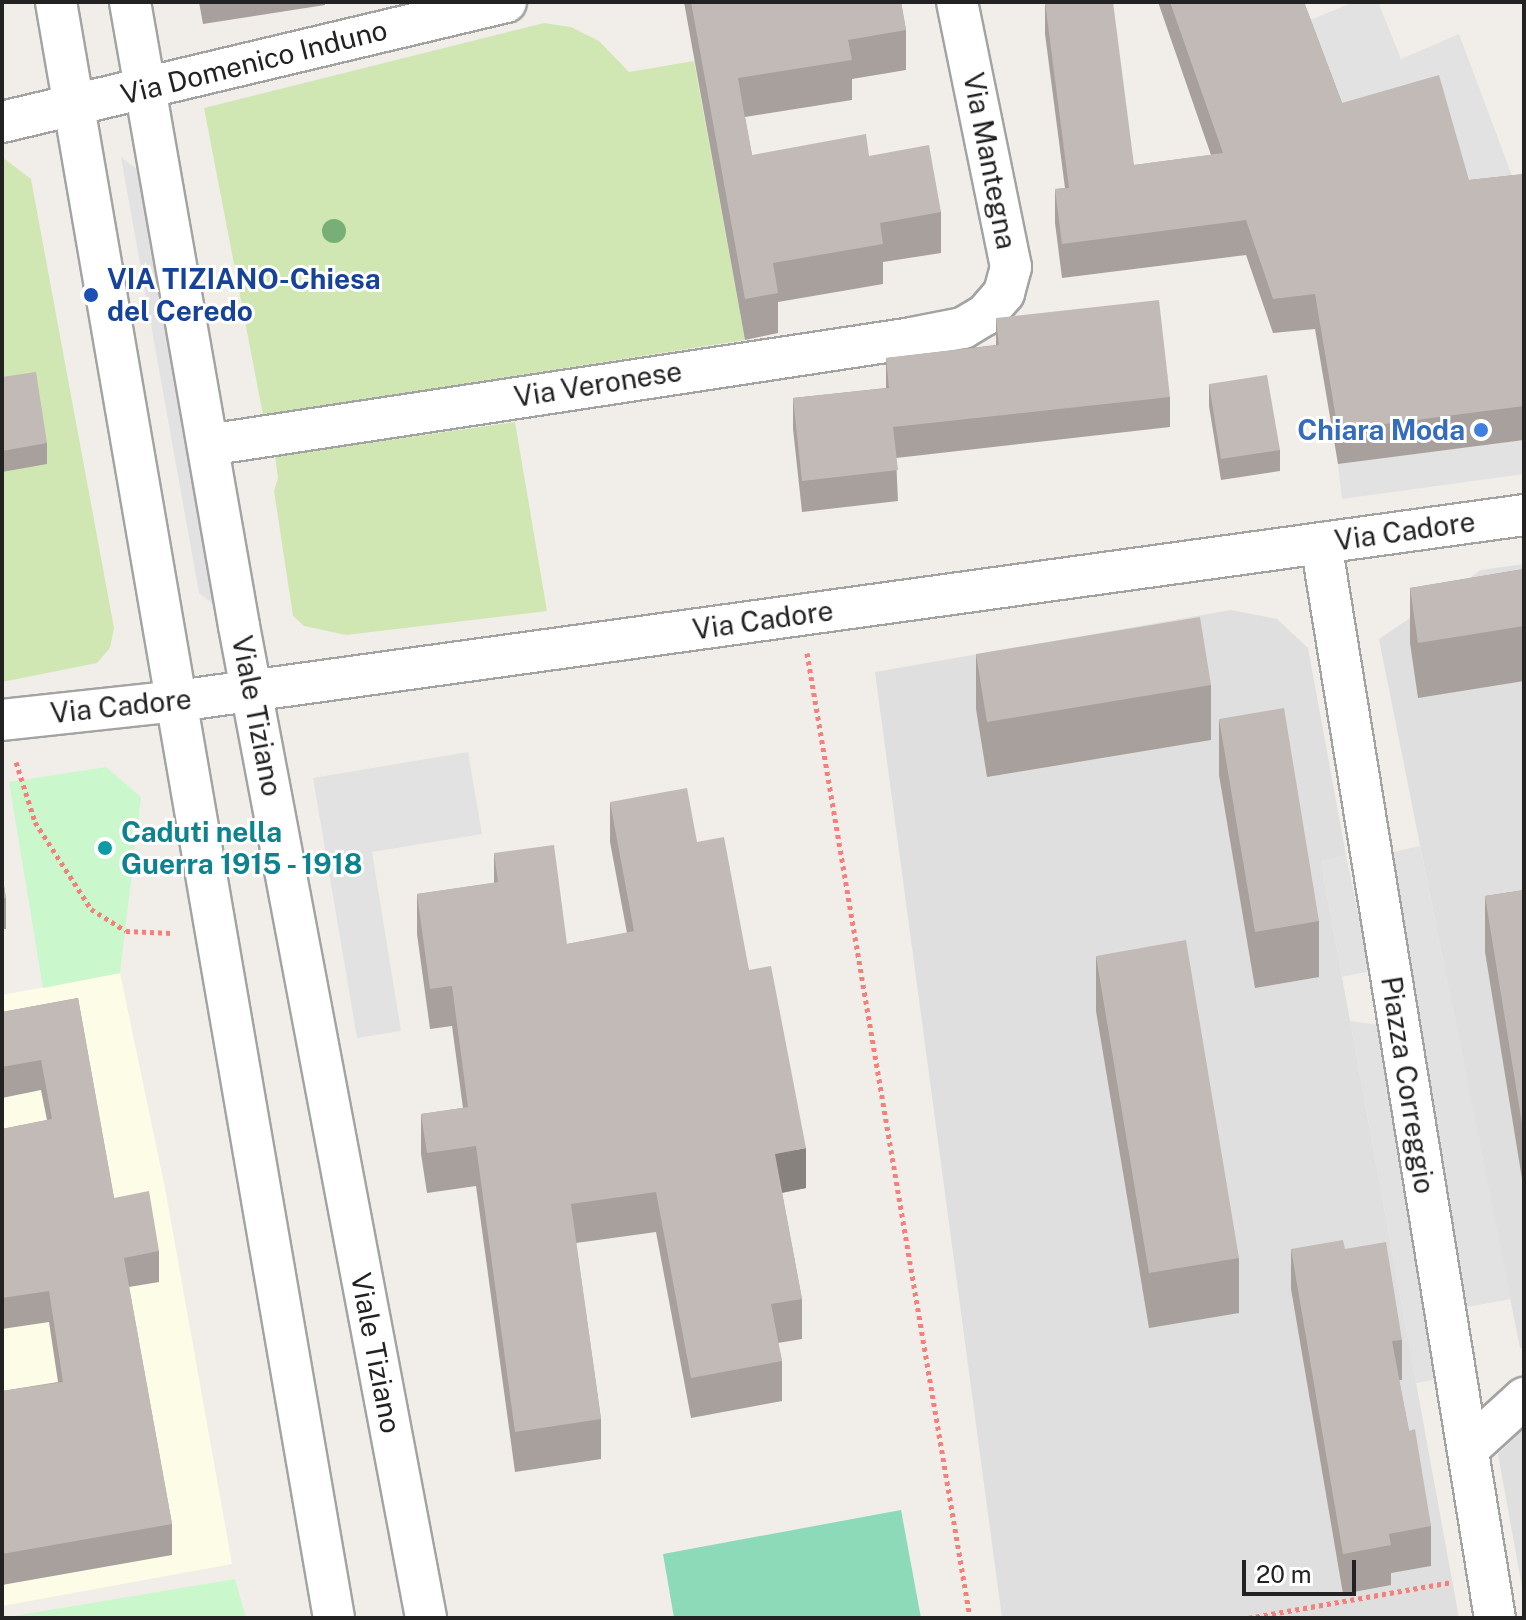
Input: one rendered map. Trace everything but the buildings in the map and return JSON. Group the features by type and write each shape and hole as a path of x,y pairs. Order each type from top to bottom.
{"street":[{"path":"56,2 334,1618"},
{"name":"Viale Tiziano","path":"130,2 251,690 426,1618"},
{"name":"Via Domenico Induno","path":"2,122 506,2"},
{"name":"Via Mantegna","path":"957,2 1011,267 1004,293 985,315"},
{"name":"Via Veronese","path":"208,445 912,338 963,328 985,315"},
{"name":"Via Cadore","path":"2,720 177,701 1524,515"},
{"name":"Piazza Correggio","path":"1321,543 1495,1618"},
{"path":"1468,1449 1524,1398"}],"path":[{"path":"805,644 970,1618"},
{"path":"16,762 35,822 91,909 126,931 172,933"},
{"path":"1248,1618 1488,1576"}],"shaded area":[{"path":"1354,2 1378,2 1401,59 1459,34 1524,208 1342,137 1300,24"},
{"path":"121,157 146,176 226,614 199,593"},
{"path":"1524,440 1524,474 1342,499 1338,464"},
{"path":"1524,564 1524,1348 1520,1348 1379,639 1481,570"},
{"path":"1231,610 1277,619 1308,648 1346,855 1321,862 1459,1618 1002,1618 875,672"},
{"path":"468,752 482,834 372,852 401,1031 357,1038 313,778"},
{"path":"1420,846 1511,1299 1467,1307 1393,852"},
{"path":"1346,855 1370,971 1342,977 1321,862"},
{"path":"120,973 165,1188 232,1564 2,1606 2,995"},
{"path":"1350,1021 1379,1025 1438,1379 1416,1383"},
{"path":"1524,1428 1524,1598 1498,1454"}],"green space":[{"path":"544,23 571,27 599,41 629,72 694,61 745,340 263,415 204,108"},
{"path":"2,157 31,179 114,628 110,648 97,663 2,682"},
{"path":"515,422 547,611 346,635 304,626 293,616 274,491 278,478 275,456"},
{"path":"106,767 141,797 120,973 43,988 9,782"},
{"path":"901,1510 921,1618 674,1618 663,1554"},
{"path":"235,1579 246,1618 2,1618"}],"place":[{"name":"VIA TIZIANO-Chiesa del Ceredo","path":"91,295"},
{"name":"Chiara Moda","path":"1481,430"},
{"name":"Caduti nella Guerra 1915 - 1918","path":"105,848"}]}
